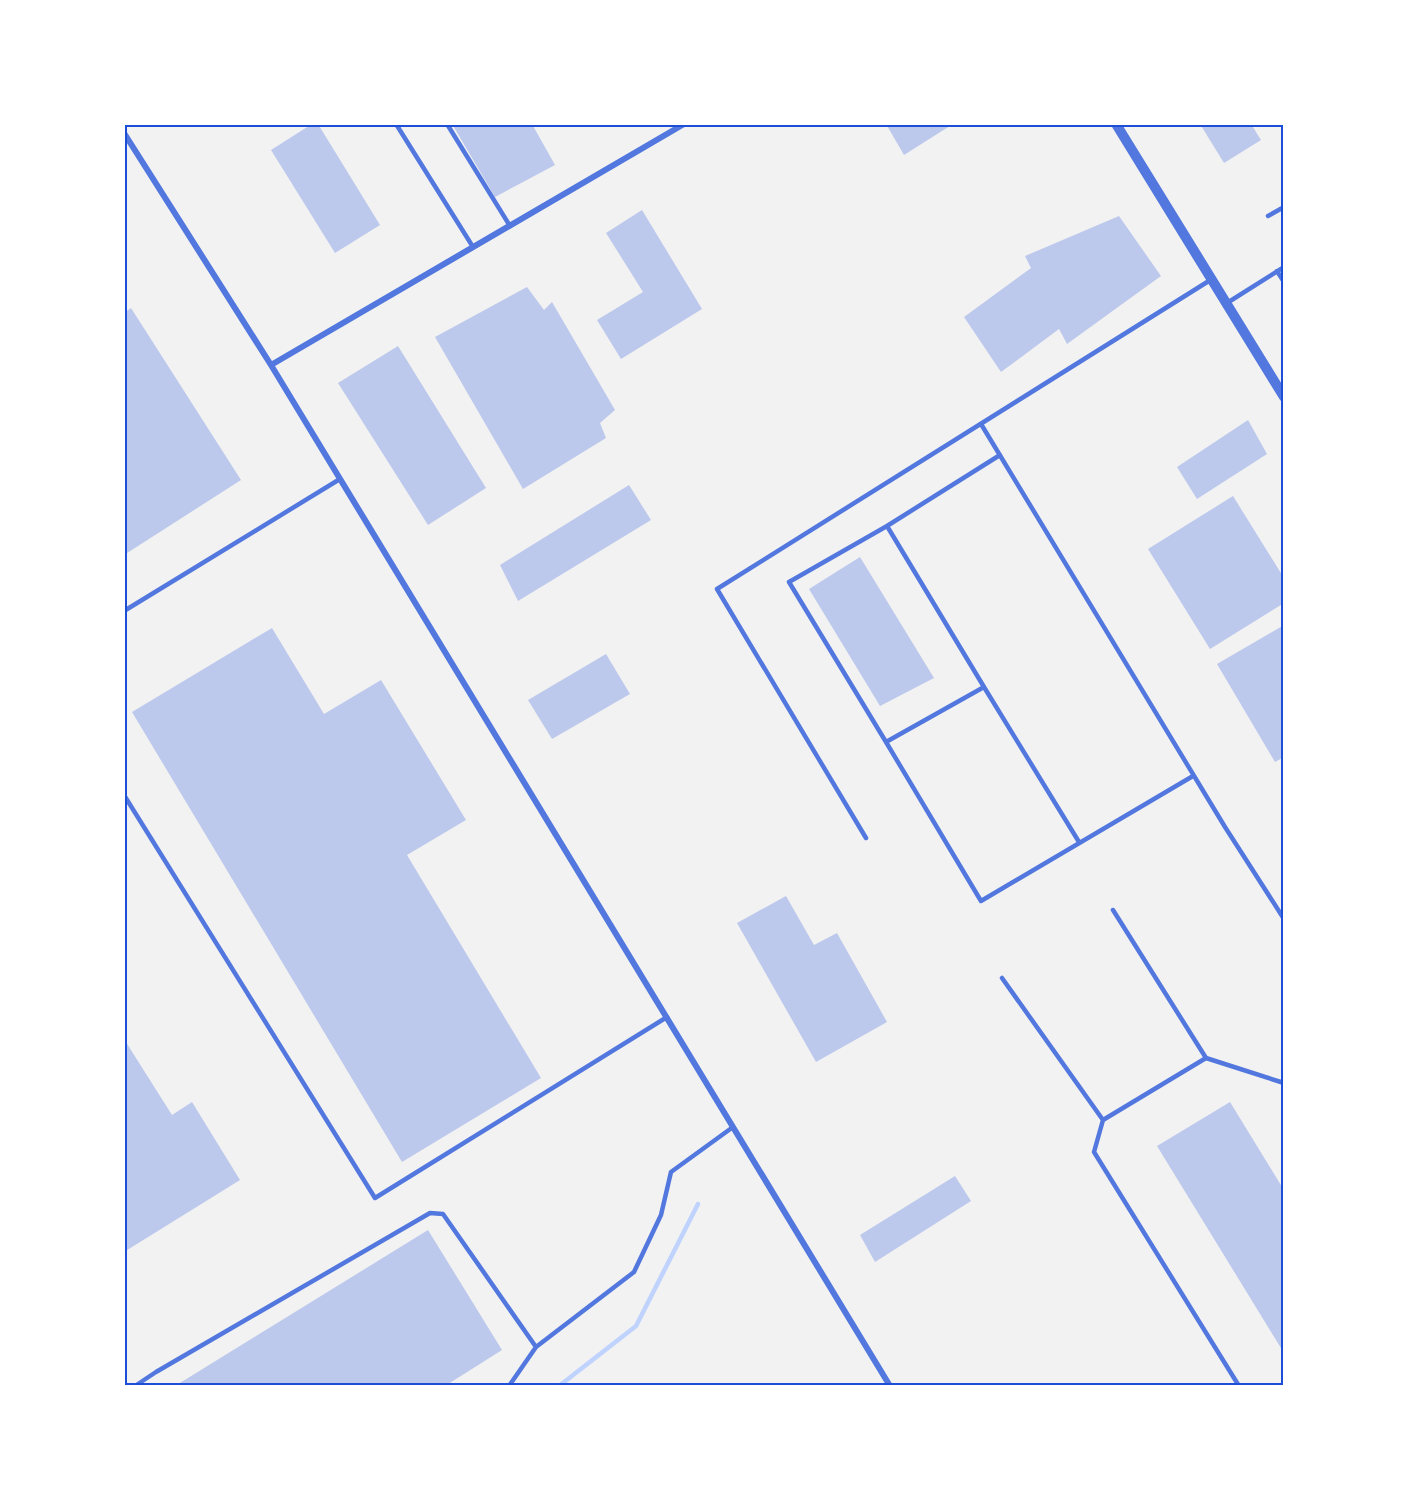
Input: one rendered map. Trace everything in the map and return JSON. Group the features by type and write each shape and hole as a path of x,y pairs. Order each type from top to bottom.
{"street":[{"path":"271,365 684,124"},
{"path":"1116,124 1284,397"},
{"path":"124,133 271,365 890,1386"}],"lane":[{"path":"396,124 473,247"},
{"path":"447,124 510,226"},
{"path":"1268,216 1284,207"},
{"path":"1227,303 1284,267"},
{"path":"1277,271 1284,282"},
{"path":"866,838 717,589 1212,279"},
{"path":"981,424 1193,776 1284,919"},
{"path":"1000,455 887,526 789,582 981,901 1193,776"},
{"path":"124,611 340,479"},
{"path":"887,526 1079,842"},
{"path":"886,742 984,687"},
{"path":"124,795 375,1198 667,1017"},
{"path":"1113,909 1206,1058 1284,1083"},
{"path":"1002,978 1102,1120"},
{"path":"1206,1058 1102,1120 1094,1152 1239,1386"},
{"path":"509,1386 536,1347 634,1272 661,1215 671,1172 733,1127"},
{"path":"135,1386 430,1213 444,1214 536,1347"}],"building":[{"path":"312,124 318,124 380,225 335,253 271,150"},
{"path":"452,124 532,124 555,165 495,197"},
{"path":"886,124 953,124 904,155"},
{"path":"1200,124 1251,124 1261,140 1224,163"},
{"path":"642,210 702,309 621,359 597,320 643,292 606,233"},
{"path":"1119,216 1161,276 1067,344 1059,329 1001,372 964,317 1031,268 1025,256"},
{"path":"527,287 544,310 552,302 615,410 600,423 606,438 523,489 435,337"},
{"path":"131,308 241,480 124,555 124,313"},
{"path":"398,346 486,488 428,525 338,383"},
{"path":"1248,420 1267,454 1197,499 1177,467"},
{"path":"629,485 651,520 518,601 500,565"},
{"path":"1233,496 1284,578 1284,603 1210,649 1148,549"},
{"path":"860,557 934,678 880,706 809,589"},
{"path":"1284,625 1284,757 1275,762 1217,664"},
{"path":"272,628 324,714 381,680 466,820 407,855 541,1078 402,1162 132,712"},
{"path":"606,654 630,694 552,739 528,700"},
{"path":"786,896 814,945 837,933 887,1022 816,1062 737,923"},
{"path":"124,1039 172,1115 192,1102 240,1180 124,1252"},
{"path":"1230,1102 1284,1190 1284,1353 1157,1146"},
{"path":"955,1176 971,1201 875,1262 860,1235"},
{"path":"428,1230 502,1350 445,1386 175,1386"}],"waterway":[{"path":"559,1386 636,1326 698,1204"}]}
